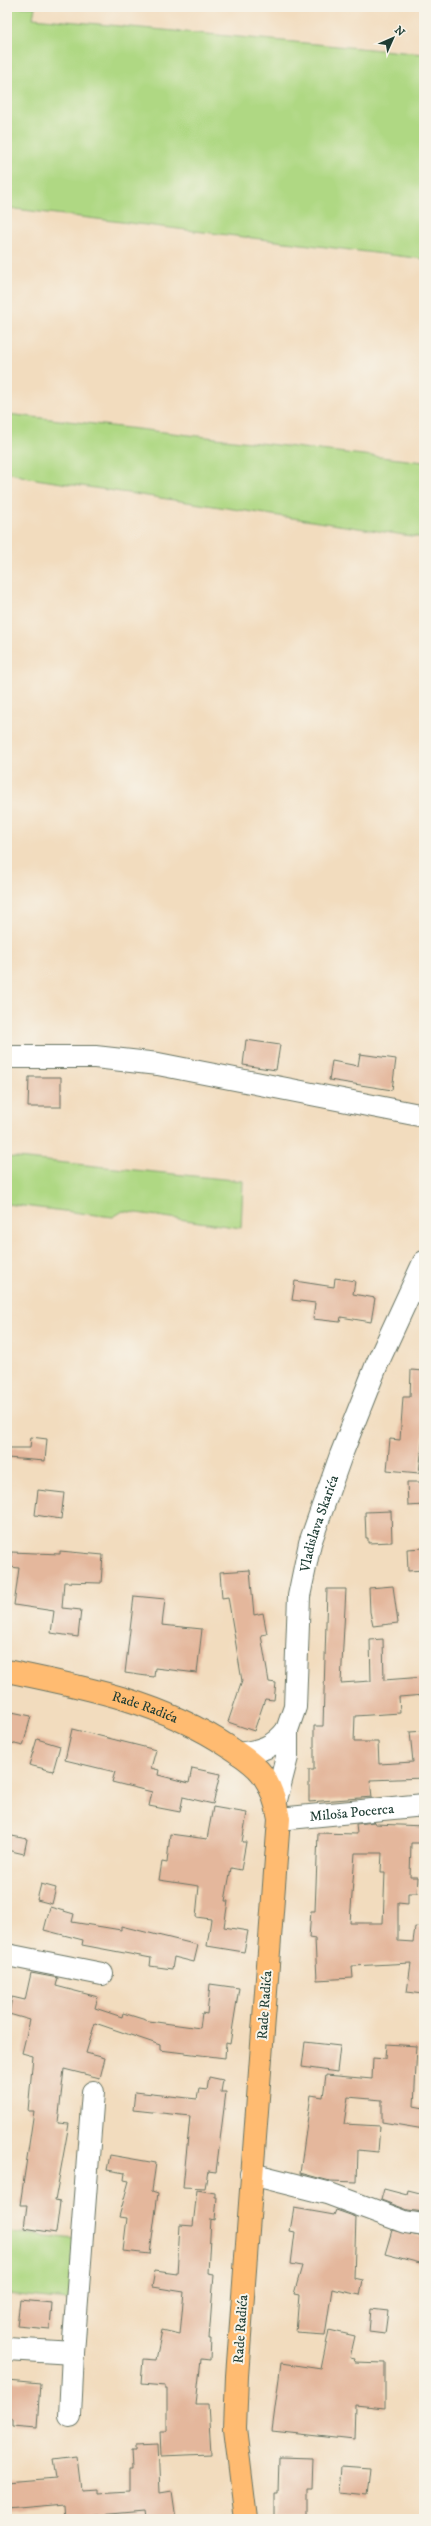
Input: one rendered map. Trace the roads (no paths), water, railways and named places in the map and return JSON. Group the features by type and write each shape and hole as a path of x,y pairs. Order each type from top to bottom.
{"main road":[{"name":"Rade Radića","path":"7,1671 127,1698 178,1718 239,1754 261,1773 278,1809 251,2174 235,2428 246,2519"}],"street":[{"path":"14,1057 95,1057 158,1064 424,1116"},
{"name":"Vladislava Skarića","path":"278,1809 287,1757 287,1730 295,1707 299,1596 310,1543 341,1455 377,1364 424,1262"},
{"path":"239,1754 258,1751 272,1746 287,1730"},
{"name":"Miloša Pocerca","path":"278,1809 424,1805"},
{"path":"7,1955 102,1974"},
{"path":"70,2416 73,2353 94,2092"},
{"path":"251,2174 327,2193 405,2222 424,2225"},
{"path":"7,2349 73,2353"}]}
